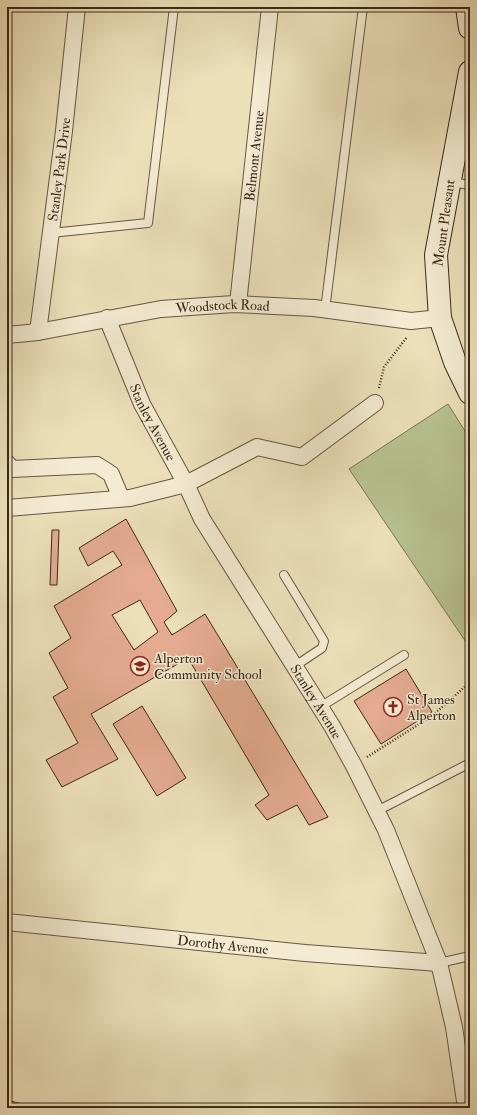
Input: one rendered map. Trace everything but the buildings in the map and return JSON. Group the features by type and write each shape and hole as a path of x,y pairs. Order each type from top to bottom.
{"street":[{"name":"Stanley Park Drive","path":"38,332 51,234 77,7"},
{"name":"Belmont Avenue","path":"238,304 270,7"},
{"path":"467,7 470,28"},
{"name":"Mount Pleasant","path":"470,72 460,183 436,255 440,318 455,362 470,393"},
{"name":"Woodstock Road","path":"7,335 38,332 161,309 238,304 325,310 410,322 440,318"},
{"name":"Stanley Avenue","path":"107,318 142,404 186,484 202,519 320,707 354,766 377,811 439,964 454,1027 466,1108"},
{"path":"7,508 121,498 186,484 257,446 302,457 375,403"},
{"path":"7,464 12,469 97,465 111,474 121,498"},
{"name":"Dorothy Avenue","path":"7,922 323,955 439,964"}],"lane":[{"path":"51,234 148,223 174,7"},
{"path":"325,310 363,7"},
{"path":"284,575 324,641 322,648 295,666"},
{"path":"320,707 404,655"},
{"path":"377,811 470,762"},
{"path":"439,964 470,956"}],"path":[{"path":"375,403 384,367 408,335 410,322"},
{"path":"354,766 432,716 470,682"}],"green space":[{"path":"448,404 470,439 470,648 349,469"}],"place":[{"name":"Alperton Community School","path":"140,666"},
{"name":"St James Alperton","path":"393,707"}]}
